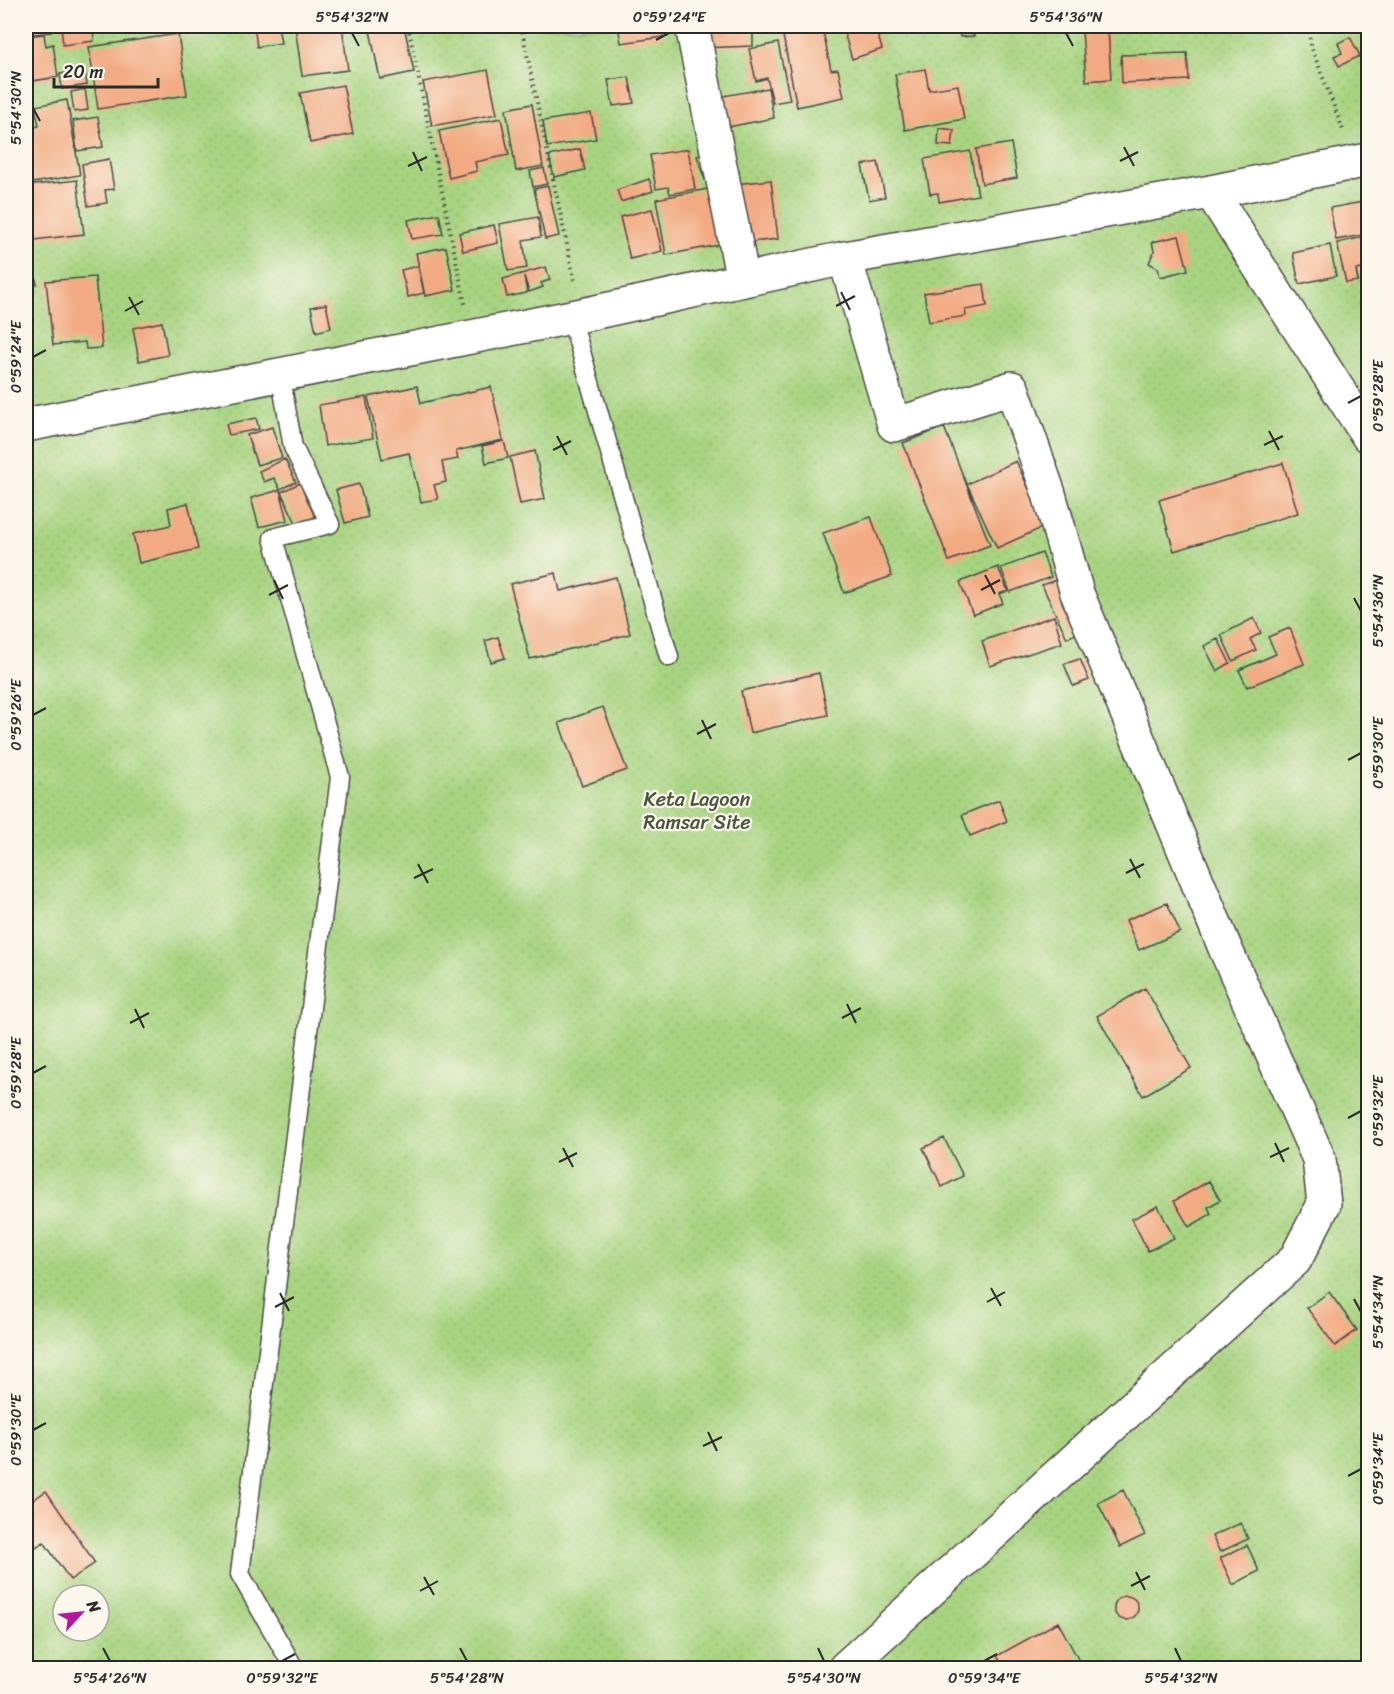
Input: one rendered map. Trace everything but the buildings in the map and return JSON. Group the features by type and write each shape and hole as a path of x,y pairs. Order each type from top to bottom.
{"street":[{"path":"692,26 743,280"},
{"path":"26,425 576,316 845,258 1210,192 1362,161"},
{"path":"1210,192 1368,436"},
{"path":"845,258 894,425 1012,388 1049,494 1077,593 1225,948 1319,1160 1324,1204 1295,1260 845,1668"}],"lane":[{"path":"576,316 669,657"},
{"path":"280,374 293,447 330,524 273,538 340,777 240,1574 294,1668"}],"path":[{"path":"408,26 471,336"},
{"path":"521,26 576,316"},
{"path":"1307,26 1312,49 1362,161"}],"green space":[{"name":"Keta Lagoon Ramsar Site","path":"26,26 1368,26 1368,1668 26,1668"}]}
